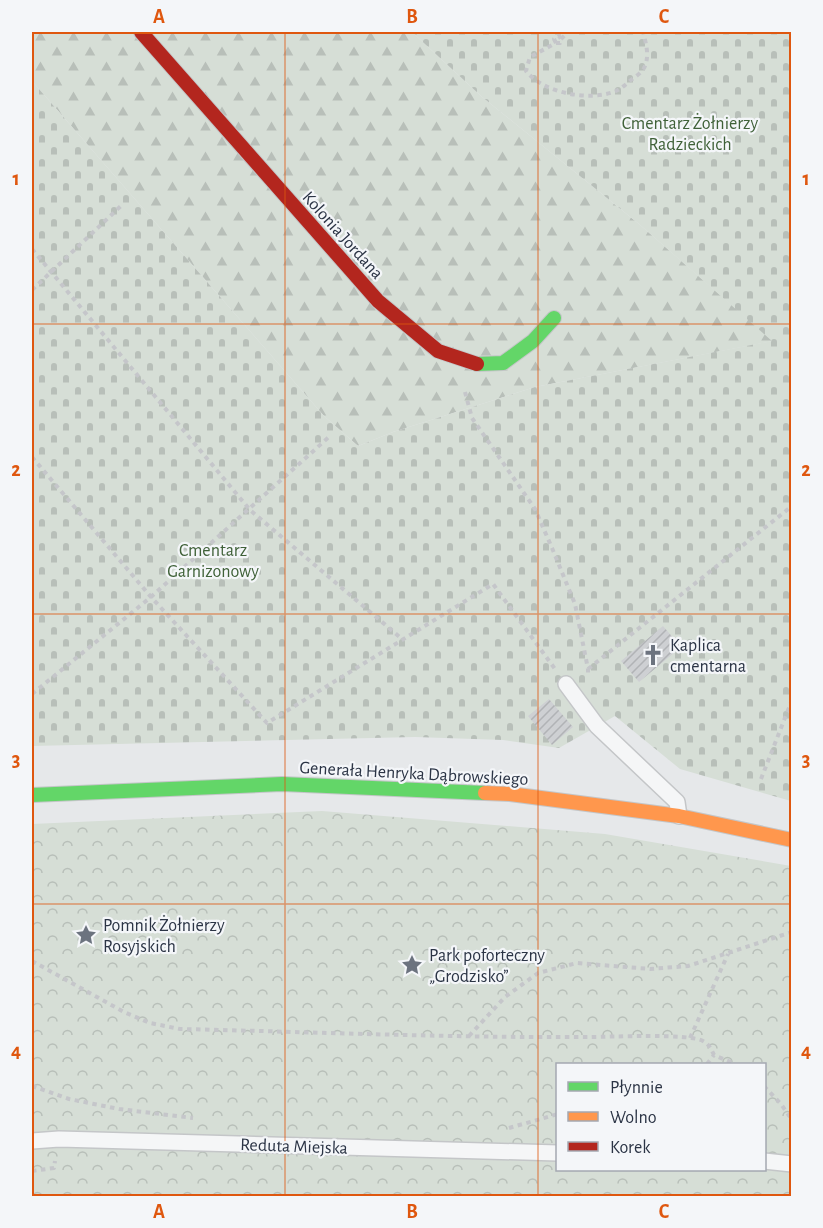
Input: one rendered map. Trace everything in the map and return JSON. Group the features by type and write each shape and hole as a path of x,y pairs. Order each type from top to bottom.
{"street":[{"name":"Kolonia Jordana","path":"141,32 378,301 438,351 474,364 503,363 533,341 554,318"},
{"name":"Generała Henryka Dąbrowskiego","path":"32,795 282,784 510,794 679,816 792,840"}],"lane":[{"path":"566,684 597,726 678,802 679,816"},
{"name":"Reduta Miejska","path":"32,1141 59,1139 453,1152 556,1153"},
{"path":"766,1161 792,1164"}],"path":[{"path":"568,32 560,43 530,57 526,71 537,82 554,90 586,96 616,92 639,74 646,60 647,45 644,32"},
{"path":"32,290 123,204"},
{"path":"32,249 250,510 402,639"},
{"path":"469,408 472,418 535,509 575,604 588,669 792,506"},
{"path":"32,694 151,597 330,436"},
{"path":"32,457 151,597 267,723 493,584 566,684"},
{"path":"761,779 792,700"},
{"path":"469,1036 505,997 538,974 577,963 650,969 688,966 792,932"},
{"path":"690,1038 728,953"},
{"path":"32,961 124,1012 150,1023 180,1029 469,1036 690,1038 702,1040 710,1046 714,1055 731,1063"},
{"path":"708,1063 714,1055"},
{"path":"32,1086 69,1099 119,1109 195,1119"},
{"path":"766,1087 792,1120"},
{"path":"32,1171 54,1168"}],"green space":[{"path":"32,32 412,32 481,96 639,224 773,341 535,387 393,432 358,446 324,416 32,81"},
{"name":"Cmentarz Garnizonowy","path":"412,32 791,32 791,801 680,769 615,716 559,748 503,740 415,737 32,746 32,81 324,416 358,446 393,432 535,387 772,341 639,224 481,96"},
{"name":"Park poforteczny „Grodzisko”","path":"322,811 605,834 791,866 792,1167 789,1179 791,1180 791,1196 32,1196 32,824"}],"building":[{"name":"Kaplica cmentarna","path":"663,626 681,647 639,682 621,661"},
{"path":"549,699 573,727 552,745 528,716"}],"traffic: fast":[{"path":"477,364 503,363 533,341 554,318"},
{"path":"32,795 282,784 485,793"}],"traffic: slow":[{"path":"485,793 510,794 679,816 792,840"}],"traffic: jam":[{"path":"141,32 378,301 438,351 477,364"}],"place":[{"name":"Kaplica cmentarna","path":"653,655"},
{"name":"Pomnik Żołnierzy Rosyjskich","path":"86,935"},
{"name":"Park poforteczny „Grodzisko”","path":"412,965"}],"park label":[{"name":"Cmentarz Żołnierzy Radzieckich","path":"690,133"}]}
